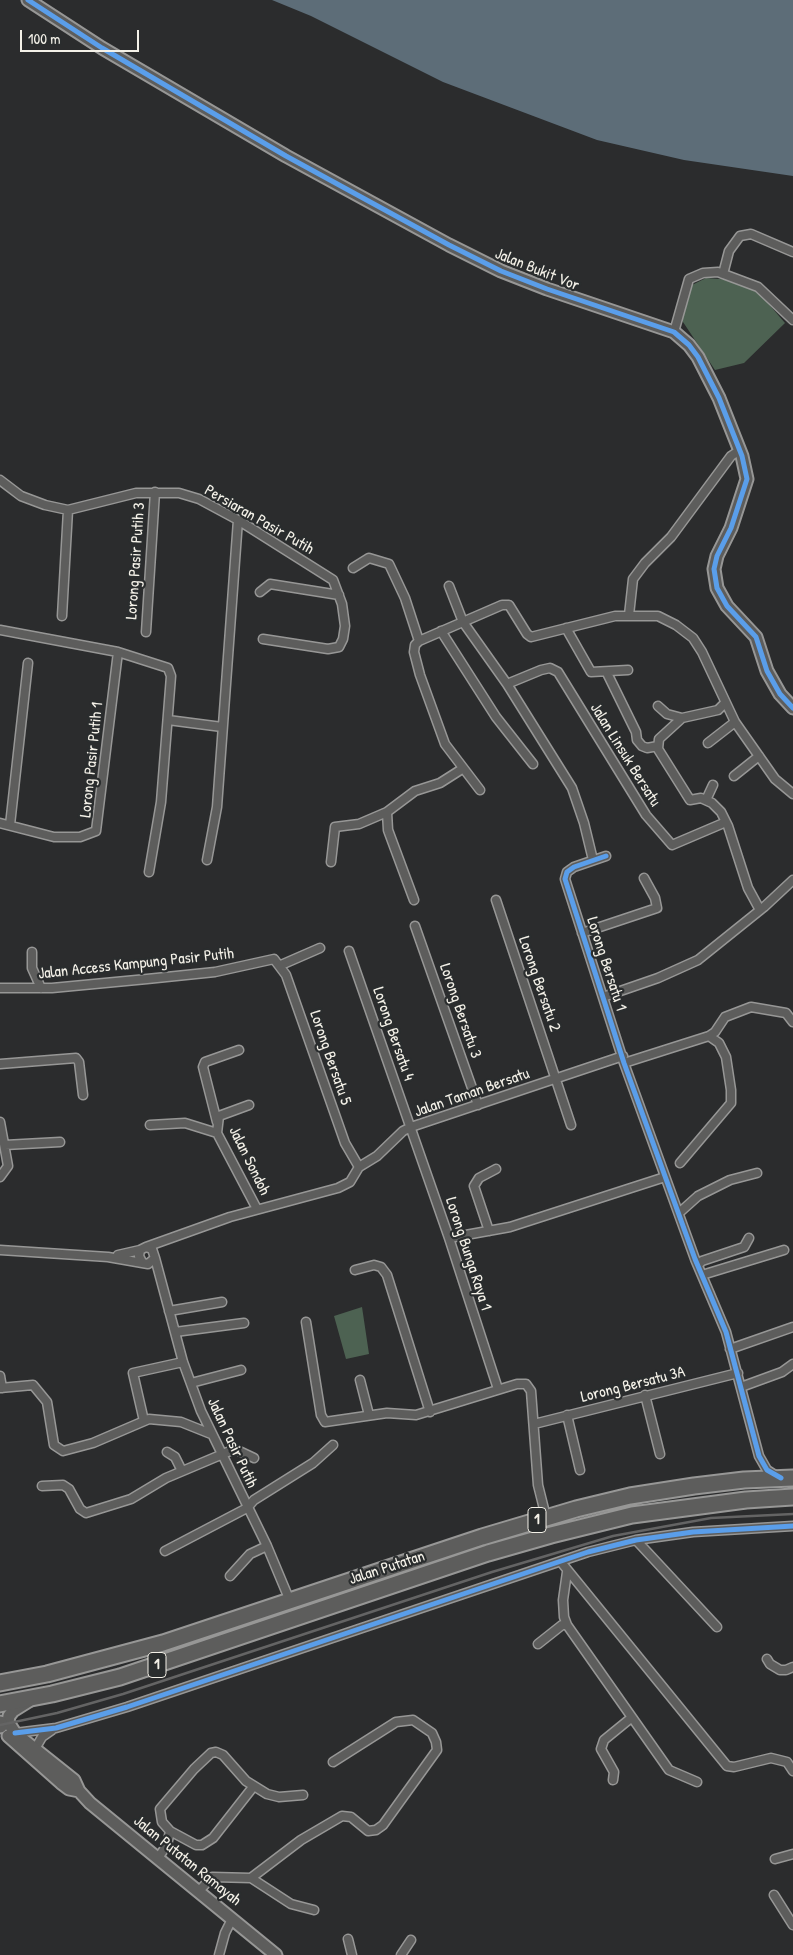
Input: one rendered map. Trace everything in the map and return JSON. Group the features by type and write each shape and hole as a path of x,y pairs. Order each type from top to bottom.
{"highway":[{"name":"Jalan Putatan","path":"6,1682 115,1657 546,1517 630,1496 744,1480 787,1478"},
{"path":"694,1486 697,1506"},
{"name":"Jalan Putatan","path":"0,1704 34,1698 120,1677 222,1644 310,1612 551,1534 616,1518 697,1506 793,1497"},
{"path":"290,1601 310,1612"},
{"path":"216,1624 222,1644"},
{"path":"0,1698 6,1682"}],"street":[{"name":"Jalan Bukit Vor","path":"28,0 102,48 211,112 449,245 501,271 547,289 674,332 689,345 698,357 719,398 740,450 747,479 731,528 717,556 715,581 724,601 756,637 767,671 780,694 793,708"},
{"path":"723,274 729,251 740,236 751,234 793,252"},
{"path":"674,332 689,279 703,273 723,274 758,287 793,320"},
{"path":"629,616 634,579 645,563 671,538 731,456 740,450"},
{"name":"Persiaran Pasir Putih","path":"0,480 21,496 68,510 136,493 179,493 199,499 238,520 333,580 339,594 345,626 343,639 339,647 328,649 263,639"},
{"name":"Lorong Pasir Putih 3","path":"146,632 155,492"},
{"path":"62,616 68,510"},
{"path":"207,860 217,807 238,520"},
{"path":"353,568 369,558 389,564 405,598 419,641"},
{"path":"260,592 270,584 339,594"},
{"path":"449,586 463,622 508,684 572,788 584,823 592,860 606,856"},
{"path":"480,790 462,769 445,744 414,652 415,645 419,641 502,605 509,606 526,634 532,637 566,628 629,616 658,616 676,625 693,638 702,652 735,722 775,779 793,794"},
{"path":"566,628 591,672 607,673 628,670"},
{"path":"0,630 118,652 168,668 171,676 161,802 149,872"},
{"path":"441,631 496,717 533,764"},
{"name":"Lorong Pasir Putih 1","path":"0,823 54,836 80,837 96,832 118,652"},
{"path":"10,825 28,663"},
{"name":"Jalan Linsuk Bersatu","path":"508,684 541,670 550,668 558,672 646,815 672,845 726,822"},
{"path":"607,673 642,746 647,748 658,746"},
{"path":"658,706 667,714 682,718 718,710 725,703"},
{"path":"682,718 660,739 658,746 690,800 701,798 722,812 748,888 760,910"},
{"path":"168,720 222,727"},
{"path":"708,743 735,722"},
{"path":"734,776 759,756"},
{"path":"331,862 335,827 359,824 387,812 415,791 440,783 462,769"},
{"path":"706,800 713,785"},
{"path":"387,812 388,830 414,900"},
{"name":"Lorong Bersatu 1","path":"592,860 574,867 567,872 565,879 624,1060 665,1177 698,1265 726,1332 759,1456"},
{"path":"582,933 657,908 655,898 644,878"},
{"path":"603,997 658,978 698,960 760,910 793,880"},
{"name":"Lorong Bersatu 2","path":"496,900 557,1078 571,1125"},
{"name":"Lorong Bersatu 3","path":"415,926 478,1105"},
{"name":"Jalan Access Kampung Pasir Putih","path":"0,988 41,988 215,972 277,962 320,948"},
{"name":"Lorong Bersatu 4","path":"349,951 411,1127"},
{"path":"32,952 32,968 41,988"},
{"name":"Lorong Bersatu 5","path":"277,962 303,1018 345,1143 359,1167"},
{"path":"680,1163 731,1103 726,1057 719,1044 709,1036 716,1032 726,1017 751,1006 786,1013 793,1022"},
{"name":"Jalan Taman Bersatu","path":"108,1257 143,1248 175,1235 257,1209 338,1188 350,1182 359,1167 377,1156 403,1131 411,1127 512,1095 557,1078 709,1036"},
{"name":"Jalan Sondoh","path":"239,1050 205,1062 203,1067 218,1133 257,1209"},
{"path":"0,1064 76,1058 79,1062 83,1095"},
{"name":"Jalan Sondoh","path":"217,1124 219,1116 249,1105"},
{"path":"0,1122 8,1166 0,1177"},
{"path":"150,1125 185,1123 218,1133"},
{"name":"Lorong Bunga Raya 1","path":"411,1127 498,1390"},
{"path":"4,1144 60,1142"},
{"path":"489,1231 474,1186 479,1178 496,1169"},
{"path":"679,1213 698,1196 730,1180 757,1173"},
{"path":"449,1238 489,1231 548,1216 665,1177"},
{"name":"Jalan Taman Bersatu","path":"155,1256 175,1235"},
{"path":"698,1265 702,1261 744,1247 749,1238"},
{"path":"0,1250 108,1257 144,1263 152,1263 155,1256 152,1248 143,1248 139,1256 144,1263"},
{"path":"702,1275 784,1250"},
{"name":"Jalan Pasir Putih","path":"155,1256 183,1362 201,1412 267,1546 290,1601"},
{"name":"Jalan Pasir Putih","path":"144,1263 163,1290"},
{"path":"355,1270 374,1265 381,1267 387,1275 430,1412"},
{"path":"169,1311 222,1302"},
{"path":"306,1322 322,1415 325,1422 387,1413 416,1415 498,1390 526,1384 531,1391 538,1486 546,1517"},
{"path":"175,1332 244,1323"},
{"path":"730,1348 793,1327"},
{"path":"144,1421 133,1373 183,1362"},
{"path":"742,1387 782,1372 793,1364"},
{"path":"191,1383 241,1370"},
{"name":"Lorong Bersatu 3A","path":"534,1424 738,1373"},
{"path":"0,1376 1,1388 33,1385 47,1402 54,1445 63,1450 93,1443 144,1421 164,1419 188,1424 211,1434"},
{"path":"360,1380 369,1415"},
{"path":"645,1395 660,1454"},
{"path":"188,1424 201,1412"},
{"path":"567,1415 580,1470"},
{"path":"165,1551 247,1508 254,1500 313,1463 333,1445"},
{"path":"42,1486 63,1485 68,1489 80,1509 86,1513 131,1499 166,1478 221,1455 238,1450 254,1458"},
{"path":"167,1452 175,1457 182,1471"},
{"path":"759,1456 767,1470 787,1478"},
{"path":"744,1480 757,1473 759,1456"},
{"path":"34,1698 18,1707 9,1716 8,1736 56,1728 127,1707 561,1562 636,1540 693,1532 793,1526"},
{"path":"636,1540 717,1627"},
{"path":"230,1576 250,1554 267,1546"},
{"path":"561,1562 567,1572 727,1766 734,1767 771,1758 787,1762 793,1771"},
{"path":"567,1572 563,1600 564,1617 567,1625 669,1770 697,1782"},
{"path":"538,1644 562,1625 567,1625"},
{"path":"767,1659 770,1664 780,1670 793,1667"},
{"path":"613,1780 614,1772 601,1749 604,1740 631,1718"},
{"path":"251,1878 302,1840 342,1816 351,1817 368,1831 376,1830 383,1825 437,1750 436,1742 432,1733 413,1720 396,1722 333,1762"},
{"name":"Jalan Putatan Ramayah","path":"0,1725 8,1736 61,1783 69,1789 79,1791"},
{"path":"35,1749 42,1737 56,1728"},
{"name":"Jalan Putatan Ramayah","path":"8,1736 35,1749 74,1780 79,1791 90,1803 276,1955"},
{"path":"253,1787 213,1838 202,1845 196,1846 170,1831 162,1822 160,1808 211,1753 216,1752 223,1755 253,1787 280,1797 303,1795"},
{"path":"158,1858 167,1845 170,1831"},
{"path":"775,1859 793,1854"},
{"path":"198,1892 212,1877 251,1878 291,1904 314,1910"},
{"path":"774,1895 793,1925"},
{"path":"219,1955 226,1928 232,1919"},
{"path":"348,1939 352,1955"},
{"path":"401,1955 411,1940"}],"green space":[{"path":"706,278 734,280 760,294 785,323 744,363 715,370 681,319 690,286"},
{"path":"362,1307 369,1354 346,1359 334,1316"}],"water":[{"path":"272,0 793,0 793,176 684,160 597,140 443,82 311,16"}],"railway":[{"path":"0,1725 57,1713 123,1694 492,1572 613,1536 711,1518 793,1514"}],"cycle path":[{"path":"28,0 102,48 286,156 449,245 501,271 547,289 674,332 689,345 698,357 719,398 742,456 747,479 731,528 717,556 714,569 717,588 727,606 756,637 767,671 780,694 793,708"},
{"path":"606,856 574,867 567,872 565,879 624,1063 695,1259 726,1332 759,1456 767,1470 781,1478"},
{"path":"15,1733 56,1728 127,1707 588,1552 636,1540 693,1532 793,1526"}]}
